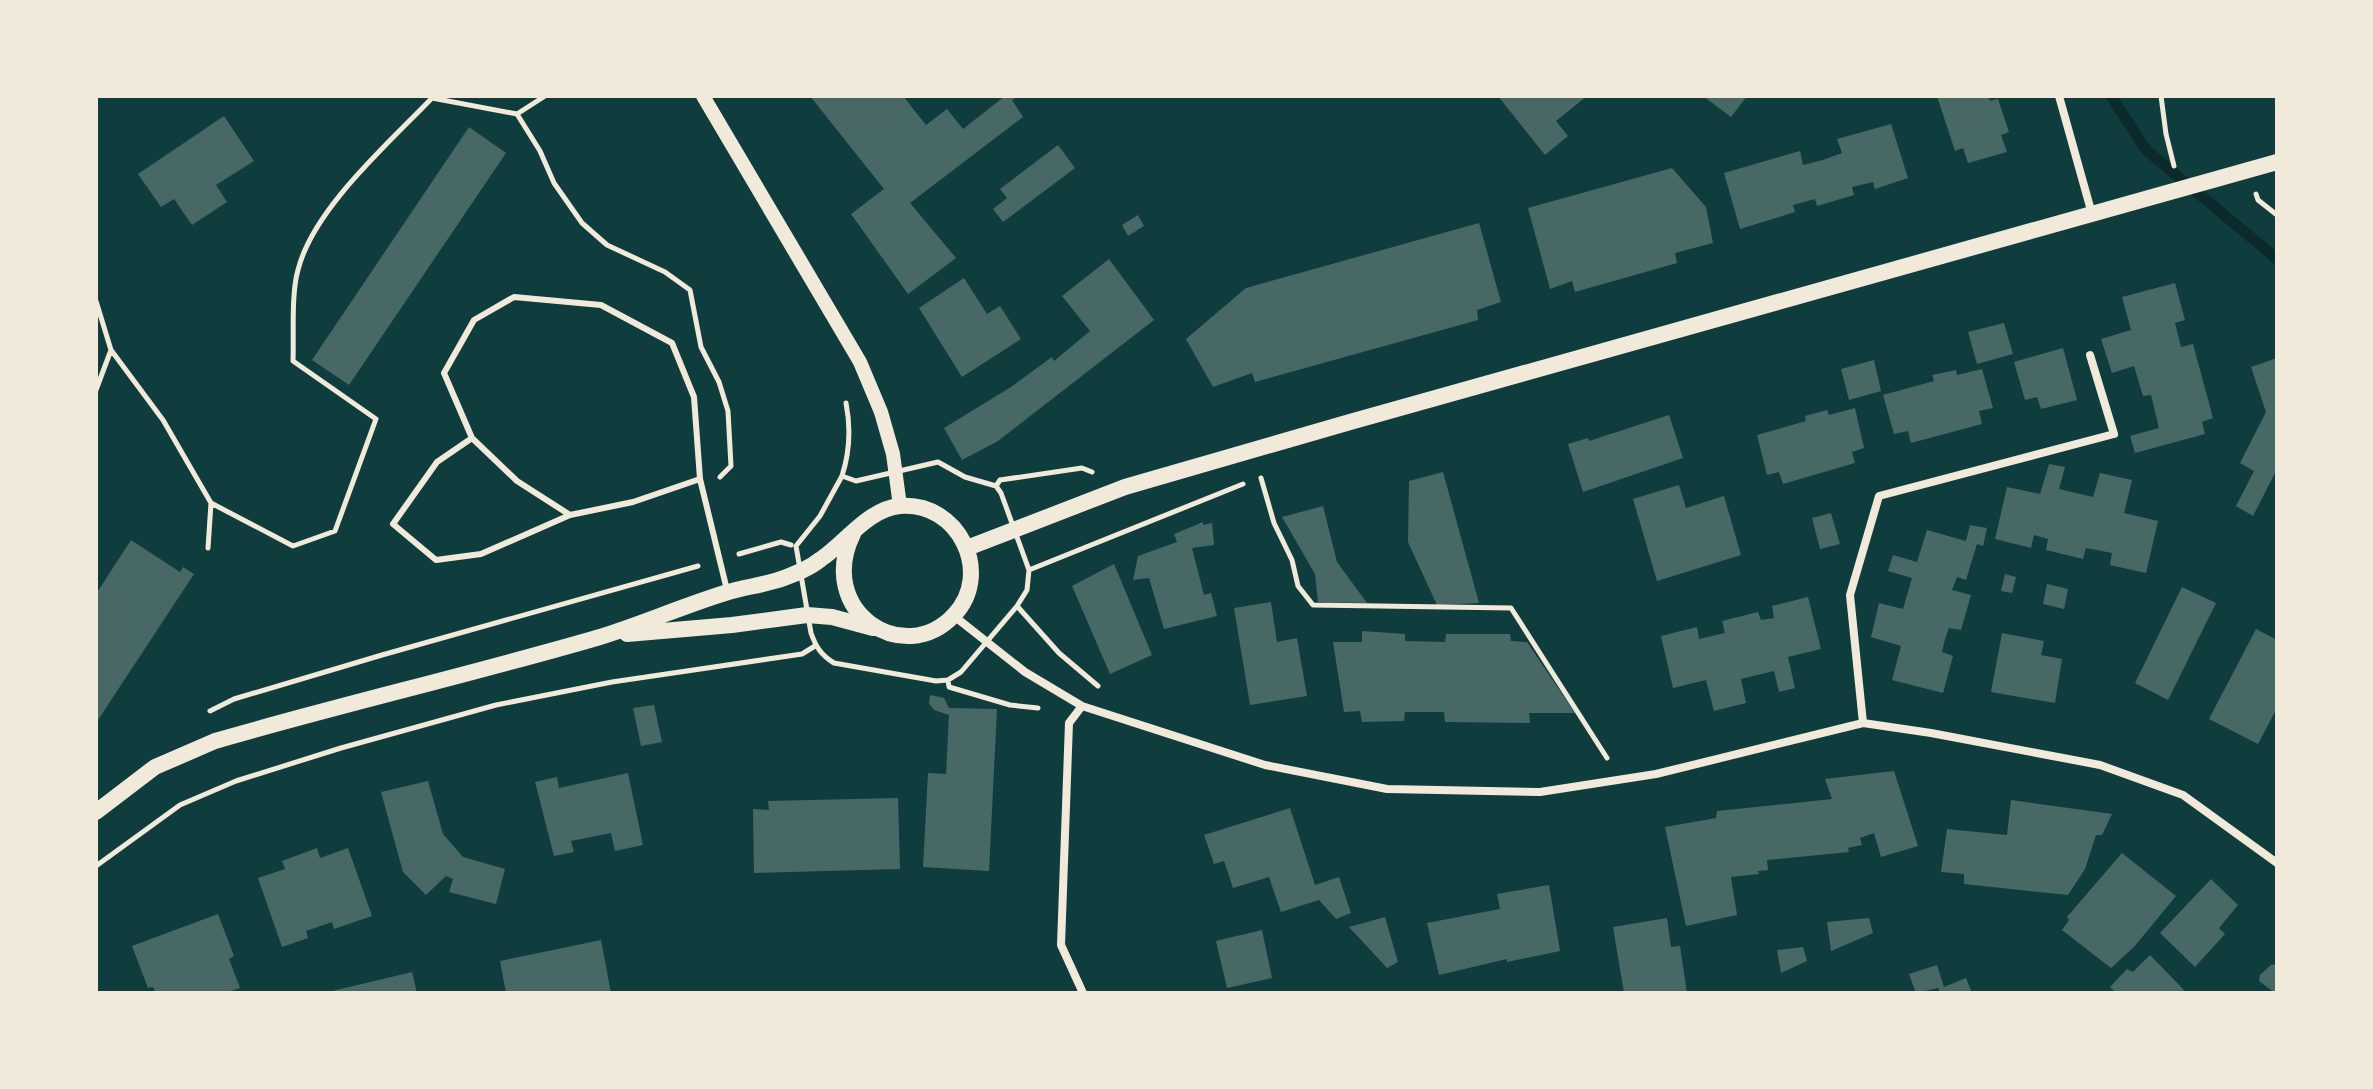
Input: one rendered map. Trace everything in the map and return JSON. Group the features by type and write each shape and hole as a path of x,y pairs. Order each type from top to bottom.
{"main road":[{"path":"967,548 1125,487 2277,162"},
{"path":"96,812 155,767 215,741 601,636 727,592 799,573 819,561 874,516 900,506 921,508 940,516 957,529 967,548 971,566 970,584 954,616 938,628 920,634 899,635 832,617 807,615 601,636"},
{"path":"853,534 845,551 842,570 844,588 852,605 865,620 881,630"}],"street":[{"path":"703,96 860,362 881,412 896,471 900,506"},
{"path":"2059,96 2092,214"},
{"path":"1863,723 1850,595 1879,496 2114,434 2090,355"},
{"path":"954,616 1025,672 1082,706 1265,765 1387,789 1540,792 1656,774 1863,723 2100,765 2183,795 2277,863"},
{"path":"1082,706 1069,723 1061,945 1083,993"}],"lane":[{"path":"570,515 517,481 472,438 444,373 474,320 514,297 601,305 672,343 694,397 700,479 727,592"},
{"path":"472,438 437,462 393,524 436,560 481,554 570,515 633,502 700,479"}],"path":[{"path":"96,301 111,350 163,420 211,503 293,546 335,531 376,419 293,361 297,272 305,249 334,203 432,98 517,114 545,96"},
{"path":"2161,96 2166,134"},
{"path":"517,114 540,151 554,183 582,223 607,245 665,272 690,290 701,347 719,382 728,411 732,445 731,466 722,477 700,479"},
{"path":"96,390 111,350"},
{"path":"841,390 851,426 847,460 842,476 820,516 796,546 815,646 834,663 936,681 948,680 961,672 1027,590 1029,570 1001,493 996,486 965,477 938,462 856,481 842,476"},
{"path":"996,486 1000,480 1082,468 1125,487"},
{"path":"1029,570 1273,473"},
{"path":"1261,478 1274,523 1292,560 1298,586 1313,605 1511,608 1602,748 1618,780"},
{"path":"208,548 211,503"},
{"path":"207,713 234,699 720,559 781,542 796,546"},
{"path":"948,680 949,687 1028,708 1082,706 1099,685 1059,653 1017,606"},
{"path":"96,866 180,805 236,781 341,748 496,705 612,682 802,654 815,646"}],"building":[{"path":"810,96 903,96 926,125 947,109 963,129 1005,96 1018,96 1012,100 1023,117 910,203 956,258 908,294 851,214 884,189"},
{"path":"1498,96 1587,96 1556,121 1568,136 1545,155"},
{"path":"1703,96 1747,96 1731,117"},
{"path":"1937,96 1988,96 1990,101 1998,99 2009,132 2001,135 2007,152 1968,163 1963,148 1955,151"},
{"path":"224,116 254,161 216,185 227,202 192,225 174,199 161,207 138,174"},
{"path":"1891,124 1908,178 1875,189 1873,182 1852,187 1854,195 1817,206 1815,199 1793,205 1795,212 1740,229 1724,173 1800,151 1803,165 1823,160 1842,153 1837,139"},
{"path":"469,127 506,153 349,385 312,360"},
{"path":"1058,145 1075,168 1003,222 993,209 1007,198 1000,189"},
{"path":"1672,168 1706,207 1713,243 1675,253 1677,263 1575,292 1572,281 1550,289 1528,208"},
{"path":"1138,215 1144,226 1128,236 1122,225"},
{"path":"1479,223 1501,302 1477,310 1478,320 1255,382 1252,373 1213,387 1186,339 1246,288"},
{"path":"1109,259 1154,320 998,441 962,460 944,428 1011,387 1052,357 1054,361 1090,331 1062,296"},
{"path":"964,278 987,314 1000,306 1021,339 962,377 919,308"},
{"path":"2175,283 2185,320 2175,323 2181,347 2193,344 2213,418 2202,422 2205,434 2135,453 2130,436 2159,428 2151,395 2143,396 2134,366 2112,373 2101,339 2131,330 2122,297"},
{"path":"2004,323 2013,354 1977,364 1968,332"},
{"path":"2063,348 2077,400 2041,409 2037,397 2025,400 2014,362"},
{"path":"2277,358 2277,469 2253,516 2236,506 2254,471 2240,463 2266,412 2251,367"},
{"path":"1874,360 1881,391 1849,400 1841,369"},
{"path":"1982,369 1993,408 1979,411 1982,424 1911,443 1908,431 1894,434 1883,395 1934,381 1932,375 1956,370 1957,375"},
{"path":"1855,408 1864,448 1852,452 1855,463 1783,484 1779,472 1767,475 1757,435 1806,421 1805,416 1827,410 1829,415"},
{"path":"1669,415 1683,458 1583,492 1568,444 1588,438 1589,441"},
{"path":"2049,464 2065,467 2059,489 2093,497 2100,473 2132,480 2124,513 2158,521 2146,573 2110,565 2112,553 2086,548 2083,559 2046,550 2048,539 2034,535 2031,548 1995,539 2007,487 2040,494"},
{"path":"1443,472 1479,603 1437,605 1408,542 1409,481"},
{"path":"1679,485 1686,508 1724,496 1741,555 1657,581 1633,499"},
{"path":"1323,506 1337,562 1367,603 1318,602 1315,574 1282,517"},
{"path":"1831,513 1840,544 1820,549 1812,518"},
{"path":"1203,522 1203,525 1212,523 1214,545 1192,548 1204,595 1211,593 1217,616 1164,629 1149,578 1133,580 1138,556 1177,542 1174,534"},
{"path":"1970,525 1987,528 1983,546 1977,544 1966,580 1957,577 1952,590 1971,595 1961,630 1949,628 1945,639 1942,652 1953,656 1943,693 1892,680 1901,646 1871,637 1879,603 1903,609 1912,578 1888,571 1893,555 1917,562 1927,530 1966,541"},
{"path":"131,540 180,572 183,567 194,574 96,723 96,594"},
{"path":"1114,564 1152,655 1110,674 1072,586"},
{"path":"2005,574 2016,577 2012,593 2001,591"},
{"path":"2047,584 2068,589 2064,609 2043,604"},
{"path":"2182,587 2216,603 2168,700 2135,683"},
{"path":"1808,597 1821,649 1788,657 1795,688 1779,692 1774,671 1741,679 1746,703 1714,711 1706,680 1673,688 1661,636 1697,627 1699,639 1725,633 1722,621 1758,612 1761,620 1774,618 1772,606"},
{"path":"1271,602 1277,642 1297,638 1307,696 1250,705 1234,608"},
{"path":"2256,629 2277,640 2277,708 2258,744 2209,719"},
{"path":"1362,631 1405,634 1405,641 1445,642 1446,634 1510,634 1511,641 1527,642 1575,713 1529,713 1530,723 1445,722 1444,712 1405,712 1404,721 1362,722 1360,711 1344,712 1333,642 1362,642"},
{"path":"2002,633 2044,641 2041,655 2062,659 2055,703 1991,692"},
{"path":"930,695 944,698 949,708 997,709 989,871 923,867 928,773 946,774 949,715 934,710 929,703"},
{"path":"654,705 662,742 641,746 633,708"},
{"path":"1894,771 1918,846 1881,857 1874,833 1860,838 1862,845 1848,848 1849,852 1767,860 1768,870 1731,877 1737,915 1686,926 1665,827 1716,818 1717,811 1832,799 1825,779"},
{"path":"628,773 643,845 615,851 611,833 571,841 574,852 554,856 535,782 557,777 559,788"},
{"path":"428,781 443,834 463,857 505,869 496,904 449,892 453,879 446,876 426,895 403,872 381,792"},
{"path":"898,798 900,869 754,873 753,809 769,810 768,801"},
{"path":"2011,800 2112,814 2102,835 2096,835 2085,869 2068,895 1964,884 1964,874 1941,872 1947,829 2007,835"},
{"path":"1290,808 1315,885 1339,877 1351,913 1336,919 1319,900 1281,912 1269,877 1233,888 1224,861 1214,864 1204,835"},
{"path":"317,848 320,858 348,848 372,916 334,929 332,922 306,931 308,938 282,947 258,878 285,869 282,861"},
{"path":"2122,853 2176,896 2134,947 2111,968 2062,930 2069,920 2067,917"},
{"path":"2211,879 2238,905 2219,928 2225,934 2195,967 2160,933"},
{"path":"1549,885 1560,951 1507,962 1507,959 1439,975 1427,923 1500,909 1497,894"},
{"path":"218,914 234,956 229,959 240,988 225,993 156,993 153,987 148,988 132,946"},
{"path":"1385,917 1398,962 1387,968 1349,927"},
{"path":"1667,918 1671,947 1680,946 1687,993 1624,993 1613,927"},
{"path":"1869,918 1873,933 1831,951 1827,922"},
{"path":"1262,930 1272,978 1227,988 1216,941"},
{"path":"601,940 611,993 506,993 500,961"},
{"path":"1803,947 1807,961 1781,973 1777,950"},
{"path":"2150,955 2184,990 2180,993 2116,993 2110,987 2127,969 2133,972"},
{"path":"2277,964 2275,993 2259,981 2260,975 2271,965"},
{"path":"1937,965 1944,987 1966,978 1972,993 1940,993 1938,988 1916,993 1909,974"},
{"path":"412,972 417,993 328,993 328,992"}],"waterway":[{"path":"2111,96 2146,150 2277,259"}]}
